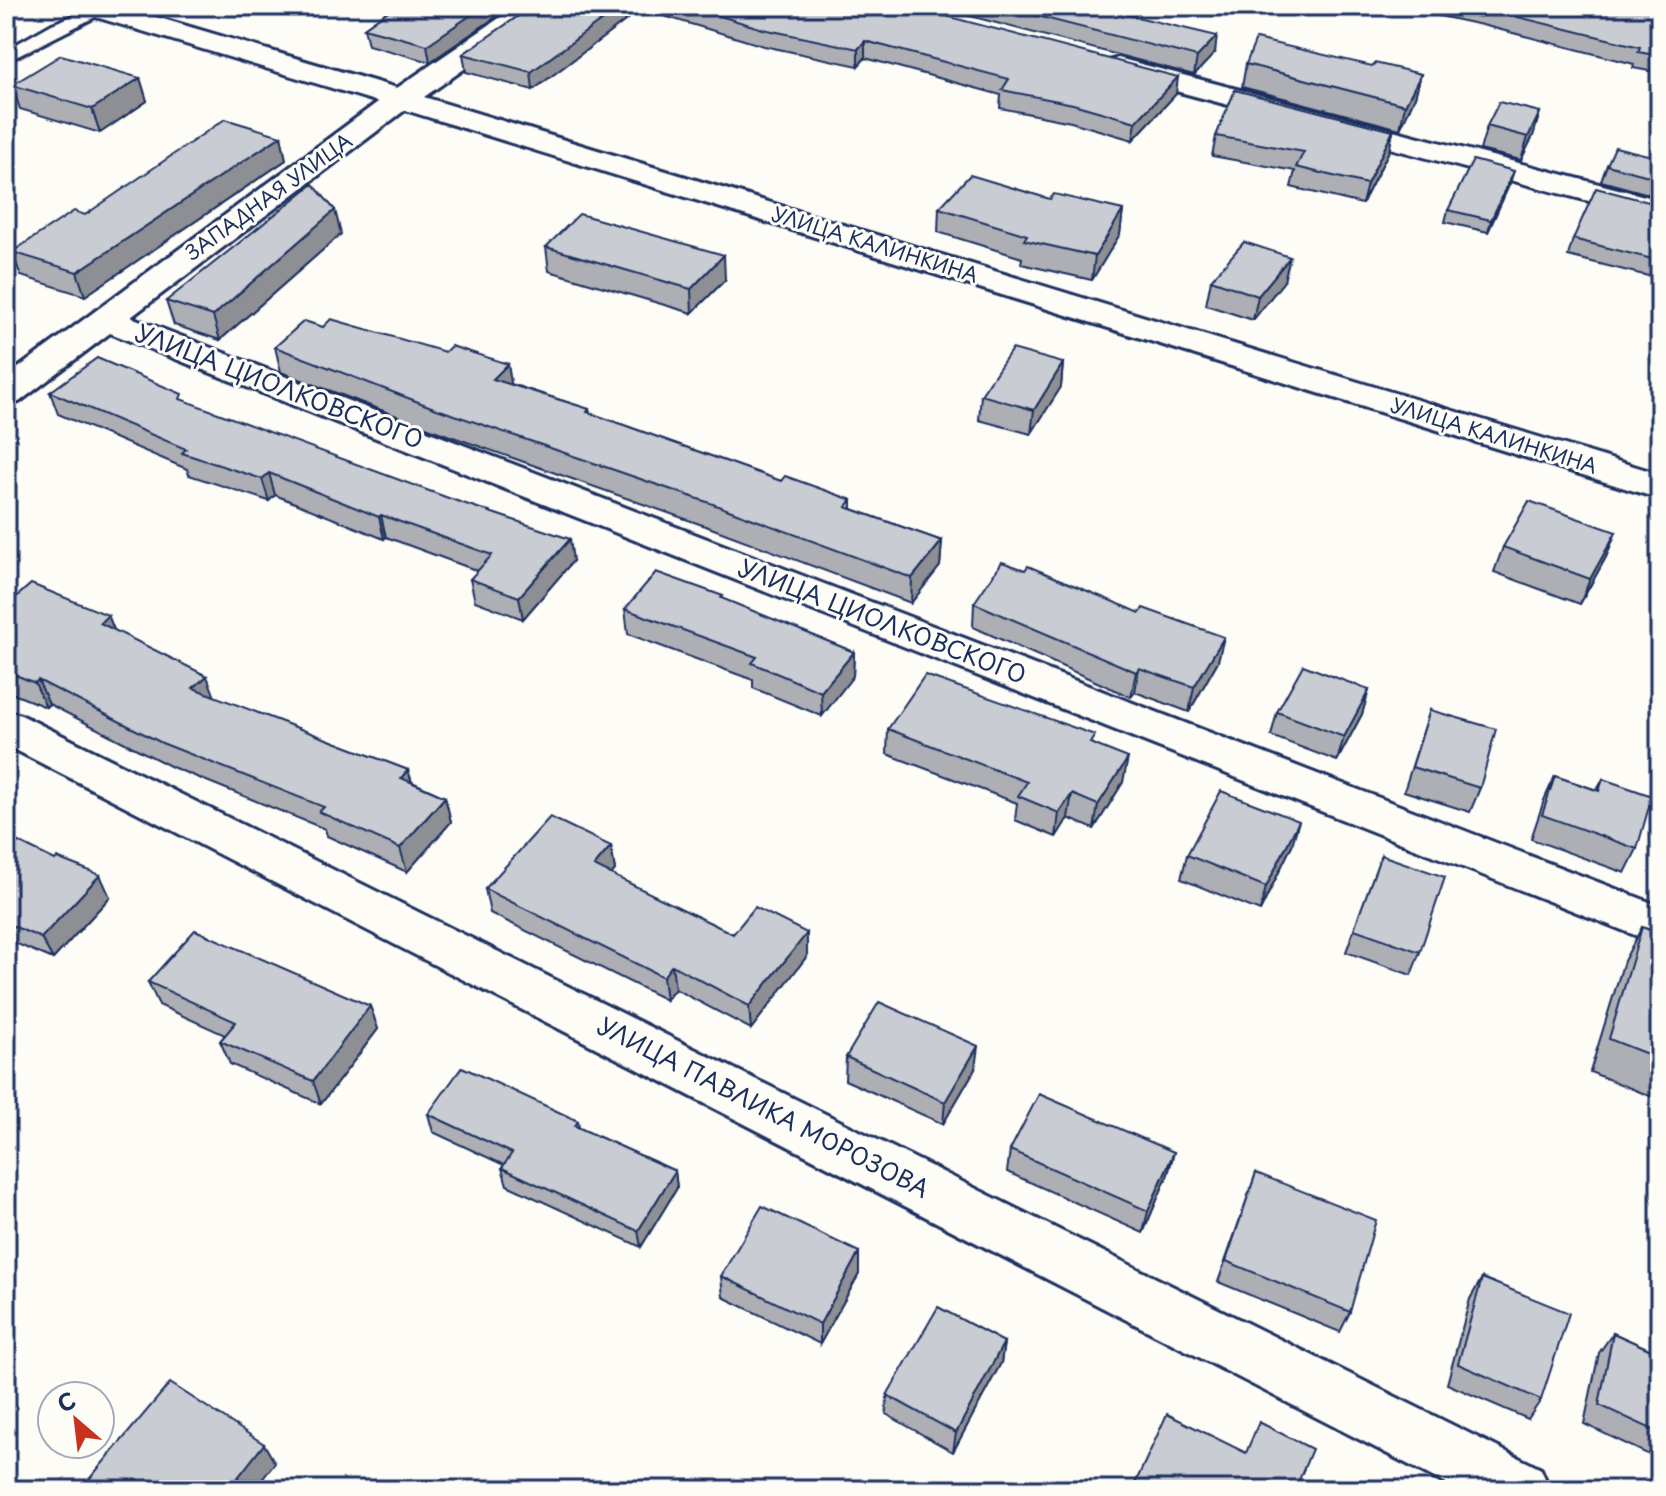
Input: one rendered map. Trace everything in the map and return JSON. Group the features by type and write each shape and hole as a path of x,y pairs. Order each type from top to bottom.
{"street":[{"name":"ЗАПАДНАЯ УЛИЦА","path":"6,394 401,99 536,6"},
{"name":"УЛИЦА КАЛИНКИНА","path":"95,8 401,99 1660,487"},
{"path":"1088,59 1660,210"},
{"name":"УЛИЦА ЦИОЛКОВСКОГО","path":"104,319 1660,926"},
{"name":"УЛИЦА ПАВЛИКА МОРОЗОВА","path":"6,726 1520,1490"}],"lane":[{"path":"6,57 95,8"}],"building":[{"path":"395,6 484,6 427,45 364,28"},
{"path":"533,6 621,6 531,72 463,54"},
{"path":"687,6 908,6 1178,77 1136,122 1073,104 1002,90 1009,79 865,41 858,49 763,29"},
{"path":"998,6 1091,6 1217,36 1197,57"},
{"path":"1473,6 1631,6 1660,13 1660,56 1638,52 1640,47"},
{"path":"1256,39 1421,74 1405,105 1246,64"},
{"path":"61,55 140,78 92,109 12,85"},
{"path":"1235,90 1393,131 1367,184 1296,167 1304,152 1216,136"},
{"path":"1499,102 1540,112 1528,137 1487,126"},
{"path":"225,119 281,136 77,272 12,252 74,211 85,215"},
{"path":"1615,147 1660,158 1660,179 1607,165"},
{"path":"1473,160 1514,171 1491,220 1448,210"},
{"path":"970,175 1050,199 1054,194 1123,210 1095,256 1024,240 1027,235 939,208"},
{"path":"313,184 335,210 213,316 166,301"},
{"path":"1596,188 1660,205 1660,261 1573,239"},
{"path":"579,214 724,255 691,289 546,247"},
{"path":"1244,242 1290,257 1258,296 1211,280"},
{"path":"331,319 445,352 451,346 508,364 493,379 589,409 587,412 781,481 785,476 852,500 846,507 942,541 912,578 710,503 434,408 275,347 304,321 323,327"},
{"path":"1012,349 1063,363 1034,410 981,395"},
{"path":"97,358 182,394 180,399 451,499 570,539 519,597 470,579 492,555 381,515 379,517 269,473 262,479 182,453 186,449 50,392"},
{"path":"1529,501 1616,532 1590,579 1503,547"},
{"path":"1002,562 1025,570 1028,566 1140,613 1143,608 1224,637 1194,687 1139,668 1136,672 974,603"},
{"path":"656,572 723,596 721,598 854,652 821,692 752,663 757,657 625,609"},
{"path":"31,584 108,615 100,623 207,676 193,688 408,770 401,778 445,797 400,848 319,812 324,807 162,743 38,680 35,683 6,671 6,606"},
{"path":"1303,665 1369,690 1344,737 1277,712"},
{"path":"925,675 1095,735 1090,743 1128,758 1098,805 1072,794 1059,813 1018,796 1027,782 888,729"},
{"path":"1430,710 1496,729 1480,788 1412,767"},
{"path":"1555,776 1599,791 1603,779 1652,796 1637,849 1542,815"},
{"path":"1221,791 1299,821 1266,887 1187,855"},
{"path":"550,817 611,846 594,866 733,934 755,907 807,933 749,1006 672,965 663,977 485,889"},
{"path":"6,836 55,860 57,858 100,875 41,938 6,923"},
{"path":"1381,855 1445,877 1420,952 1354,929"},
{"path":"1642,927 1660,934 1660,1059 1609,1039"},
{"path":"195,930 370,1006 313,1081 220,1041 236,1022 148,982"},
{"path":"879,1002 978,1046 945,1102 846,1057"},
{"path":"462,1067 578,1121 575,1126 675,1171 638,1231 502,1168 512,1153 428,1114"},
{"path":"1039,1094 1174,1152 1148,1211 1010,1150"},
{"path":"1256,1173 1376,1220 1350,1312 1226,1261"},
{"path":"762,1206 859,1252 820,1324 721,1276"},
{"path":"1482,1278 1569,1313 1541,1400 1458,1364"},
{"path":"938,1307 1004,1342 956,1433 887,1395"},
{"path":"1613,1333 1660,1354 1660,1433 1599,1405"},
{"path":"170,1383 264,1444 228,1490 80,1490 105,1460 116,1460 116,1447"},
{"path":"1167,1414 1246,1453 1259,1422 1312,1449 1295,1490 1132,1490"}]}
